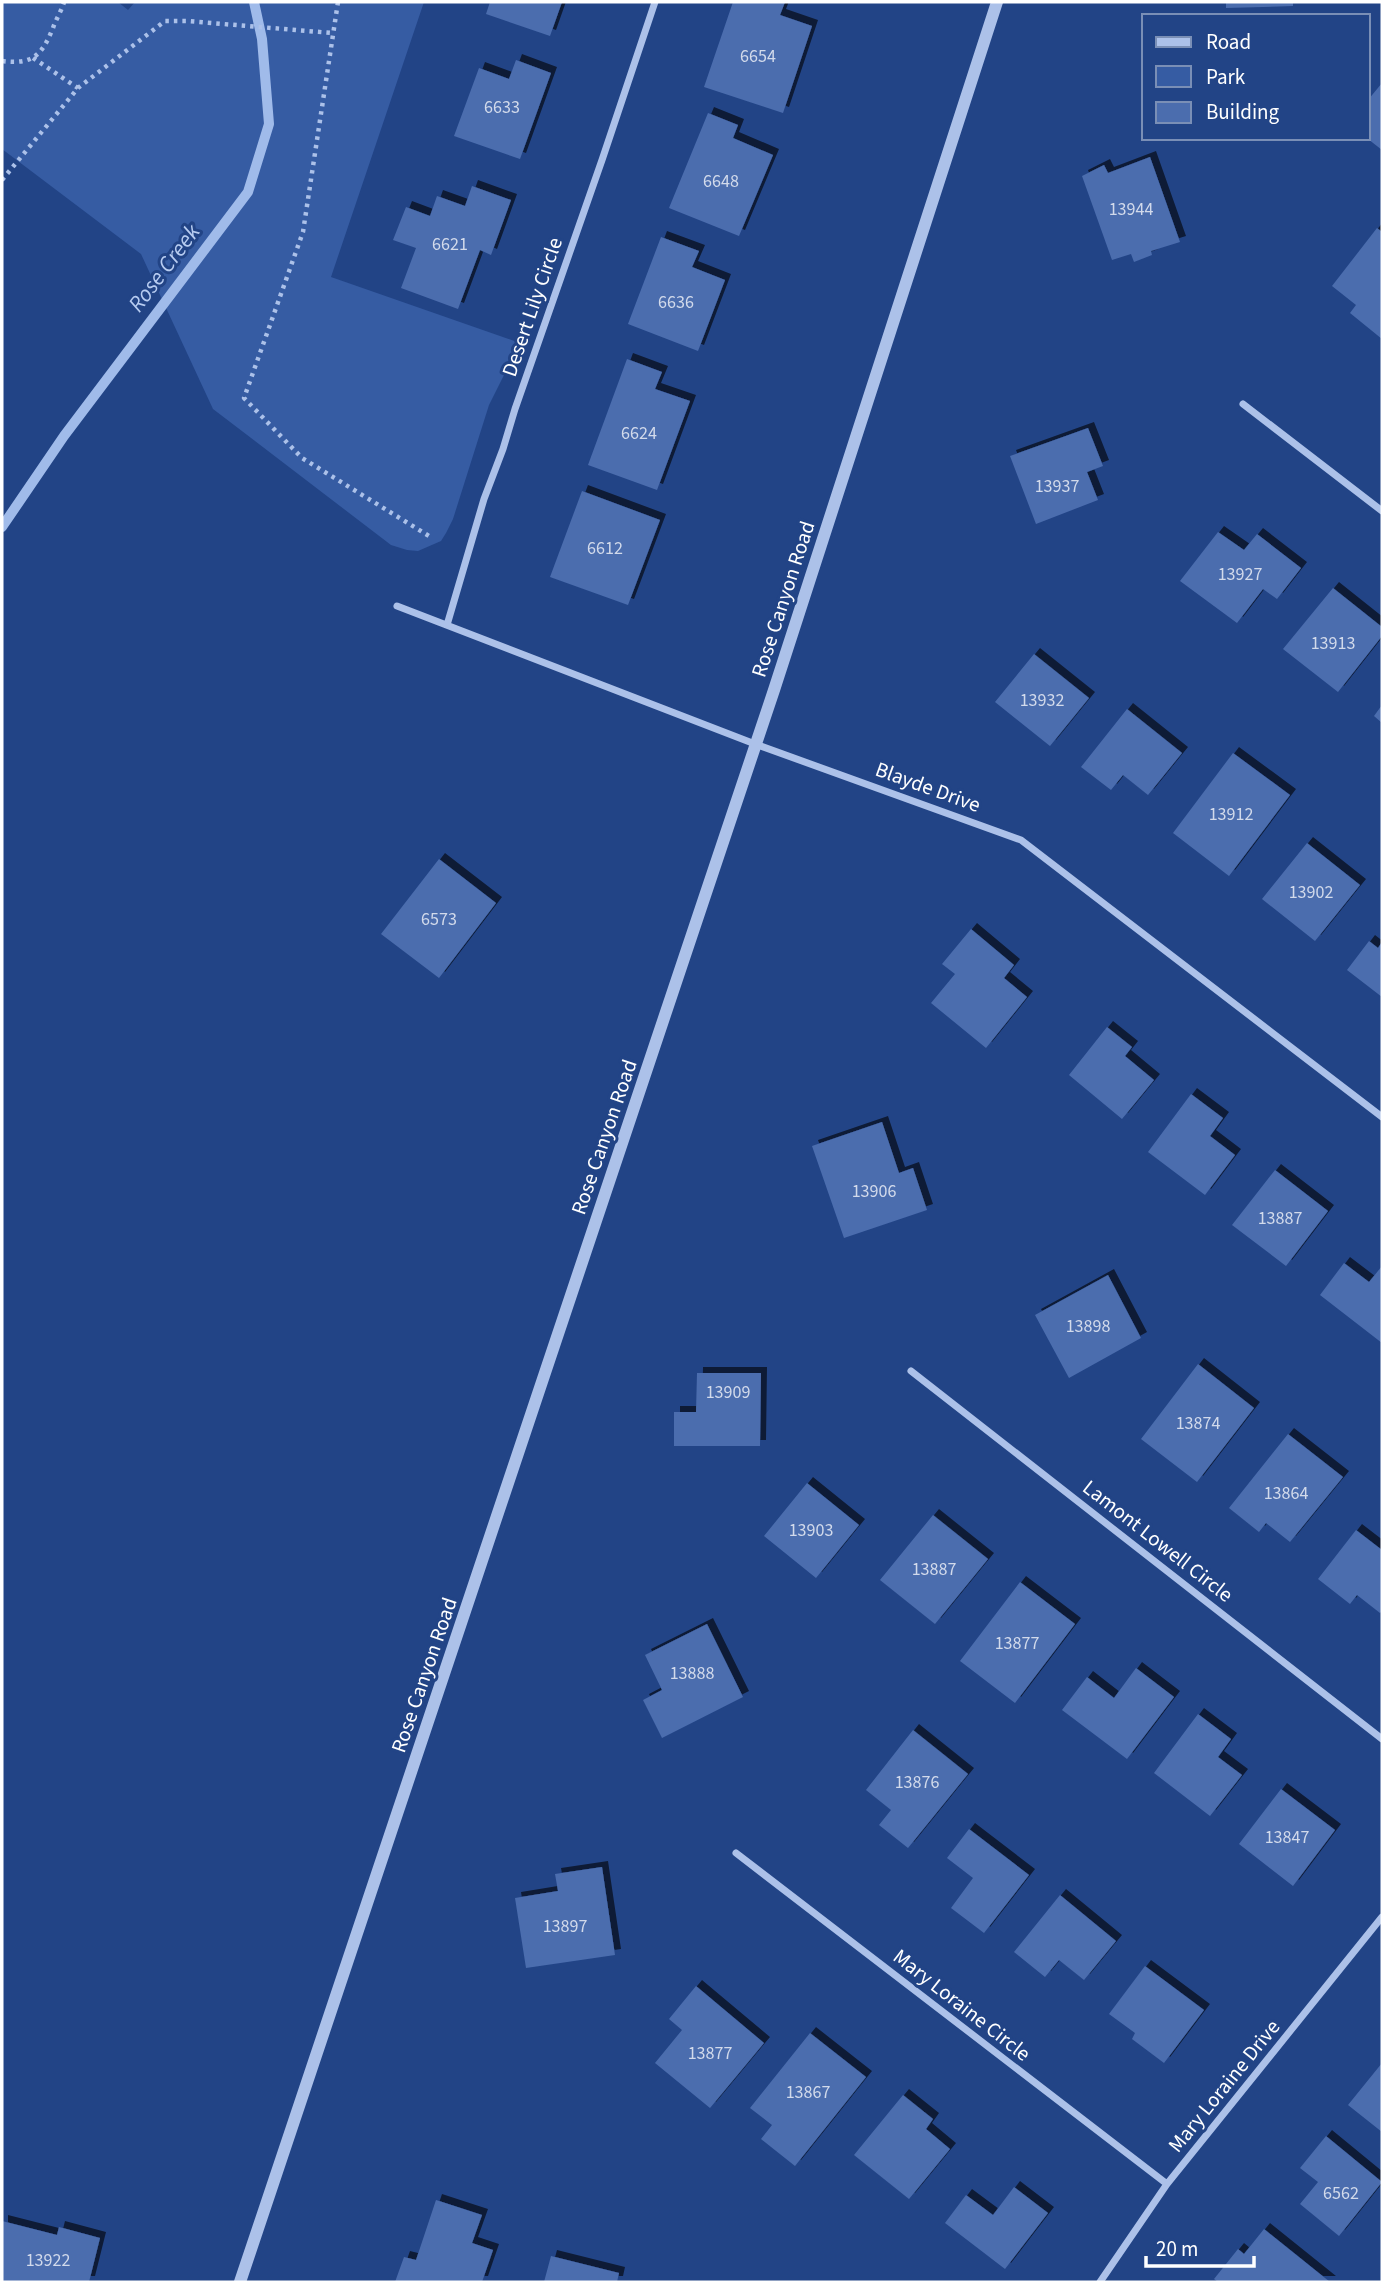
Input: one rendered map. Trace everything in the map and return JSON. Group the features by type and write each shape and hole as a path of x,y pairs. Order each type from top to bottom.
{"street":[{"name":"Desert Lily Circle","path":"447,625 484,499 603,160 655,2"},
{"name":"Rose Canyon Road","path":"240,2282 755,744 997,2"},
{"path":"1243,404 1382,511"},
{"name":"Blayde Drive","path":"397,606 755,744 1021,840 1382,1117"},
{"name":"Lamont Lowell Circle","path":"911,1371 1382,1739"},
{"name":"Mary Loraine Circle","path":"736,1853 1167,2184"},
{"name":"Mary Loraine Drive","path":"1100,2282 1167,2184 1382,1917"}],"path":[{"path":"2,61 14,63 39,54 47,44 64,2"},
{"path":"338,2 303,232 244,398 302,458 429,536"},
{"path":"2,180 78,88 165,21 332,33"},
{"path":"33,58 78,88"}],"green space":[{"path":"2,2 118,2 128,10 135,2 424,2 331,277 520,343 489,405 453,519 441,541 418,551 391,545 213,409 141,254 2,149"}],"building":[{"path":"490,2 562,2 550,36 486,14"},
{"path":"733,2 785,2 780,15 812,26 783,113 704,87"},
{"path":"1226,2 1293,2 1293,6 1226,8"},
{"path":"516,60 551,73 520,159 454,136 479,68 509,79"},
{"path":"1382,83 1382,150 1369,140 1370,98"},
{"path":"708,113 738,125 733,138 773,155 739,236 669,208"},
{"path":"1150,157 1180,242 1151,251 1152,255 1134,262 1131,254 1112,260 1082,176 1104,165 1108,173"},
{"path":"472,186 511,200 491,255 480,250 458,309 401,288 416,248 393,240 406,207 430,216 437,196 465,206"},
{"path":"1377,228 1382,232 1382,339 1350,313 1356,305 1332,286"},
{"path":"661,237 699,251 692,267 725,280 698,351 628,324"},
{"path":"627,359 662,372 655,389 690,401 657,490 588,465"},
{"path":"1088,428 1103,466 1087,472 1098,500 1036,524 1010,456"},
{"path":"582,491 660,520 628,605 550,577"},
{"path":"1218,532 1244,550 1257,534 1301,568 1277,599 1263,589 1237,623 1180,581"},
{"path":"1333,588 1382,627 1382,636 1338,692 1283,649"},
{"path":"1034,654 1089,698 1050,746 995,702"},
{"path":"1382,705 1382,723 1374,716"},
{"path":"1127,709 1182,753 1148,795 1123,775 1111,790 1081,767"},
{"path":"1233,753 1290,795 1229,876 1173,833"},
{"path":"1307,843 1360,885 1315,941 1262,899"},
{"path":"439,859 496,903 439,978 381,934"},
{"path":"971,929 1014,965 1004,978 1027,997 986,1048 931,1003 955,974 942,964"},
{"path":"1369,941 1378,948 1382,942 1382,997 1347,970"},
{"path":"1107,1027 1132,1047 1125,1056 1154,1080 1122,1119 1069,1075"},
{"path":"1191,1094 1223,1118 1210,1136 1235,1155 1205,1195 1148,1152"},
{"path":"882,1122 899,1173 913,1168 927,1210 844,1238 812,1146"},
{"path":"1275,1170 1328,1211 1286,1266 1232,1225"},
{"path":"1344,1263 1369,1282 1382,1266 1382,1343 1320,1295"},
{"path":"1108,1275 1141,1338 1069,1378 1035,1315"},
{"path":"1198,1364 1254,1408 1197,1482 1141,1439"},
{"path":"697,1373 761,1373 760,1446 674,1446 674,1412 696,1412"},
{"path":"1288,1434 1343,1477 1290,1542 1266,1523 1259,1532 1229,1508"},
{"path":"807,1483 859,1525 816,1578 764,1536"},
{"path":"933,1515 988,1559 935,1624 880,1580"},
{"path":"1356,1530 1382,1550 1380,1613 1357,1595 1350,1604 1318,1579"},
{"path":"1020,1582 1075,1624 1015,1703 960,1661"},
{"path":"707,1624 743,1697 662,1738 643,1700 662,1690 645,1655"},
{"path":"1136,1668 1174,1697 1127,1759 1062,1710 1087,1677 1114,1698"},
{"path":"1198,1714 1231,1739 1218,1757 1242,1775 1210,1816 1154,1773"},
{"path":"913,1730 968,1774 908,1848 879,1825 891,1810 866,1790"},
{"path":"1281,1789 1335,1830 1293,1886 1239,1844"},
{"path":"969,1829 1029,1875 984,1933 951,1908 973,1878 947,1858"},
{"path":"602,1867 615,1955 526,1968 515,1898 558,1891 555,1874"},
{"path":"1060,1895 1116,1941 1084,1980 1059,1960 1045,1977 1014,1952"},
{"path":"1145,1966 1204,2010 1164,2063 1132,2039 1135,2033 1109,2014"},
{"path":"696,1986 764,2043 710,2108 655,2063 682,2030 669,2019"},
{"path":"810,2033 866,2077 795,2166 761,2139 772,2125 750,2108"},
{"path":"1382,2063 1382,2132 1348,2105"},
{"path":"903,2095 933,2119 926,2129 950,2149 909,2199 854,2155"},
{"path":"1326,2136 1382,2182 1339,2236 1300,2204 1318,2182 1300,2168"},
{"path":"1014,2187 1048,2213 1005,2269 945,2223 966,2195 993,2215"},
{"path":"436,2200 482,2215 472,2243 493,2250 482,2282 395,2282 404,2257 416,2260"},
{"path":"2,2221 57,2235 59,2227 100,2238 89,2282 2,2282"},
{"path":"1264,2229 1330,2282 1218,2282 1214,2279 1238,2249 1244,2254"},
{"path":"551,2256 619,2273 617,2282 544,2282"}],"waterway":[{"name":"Rose Creek","path":"2,527 64,436 248,192 269,124 262,39 254,2"}]}
